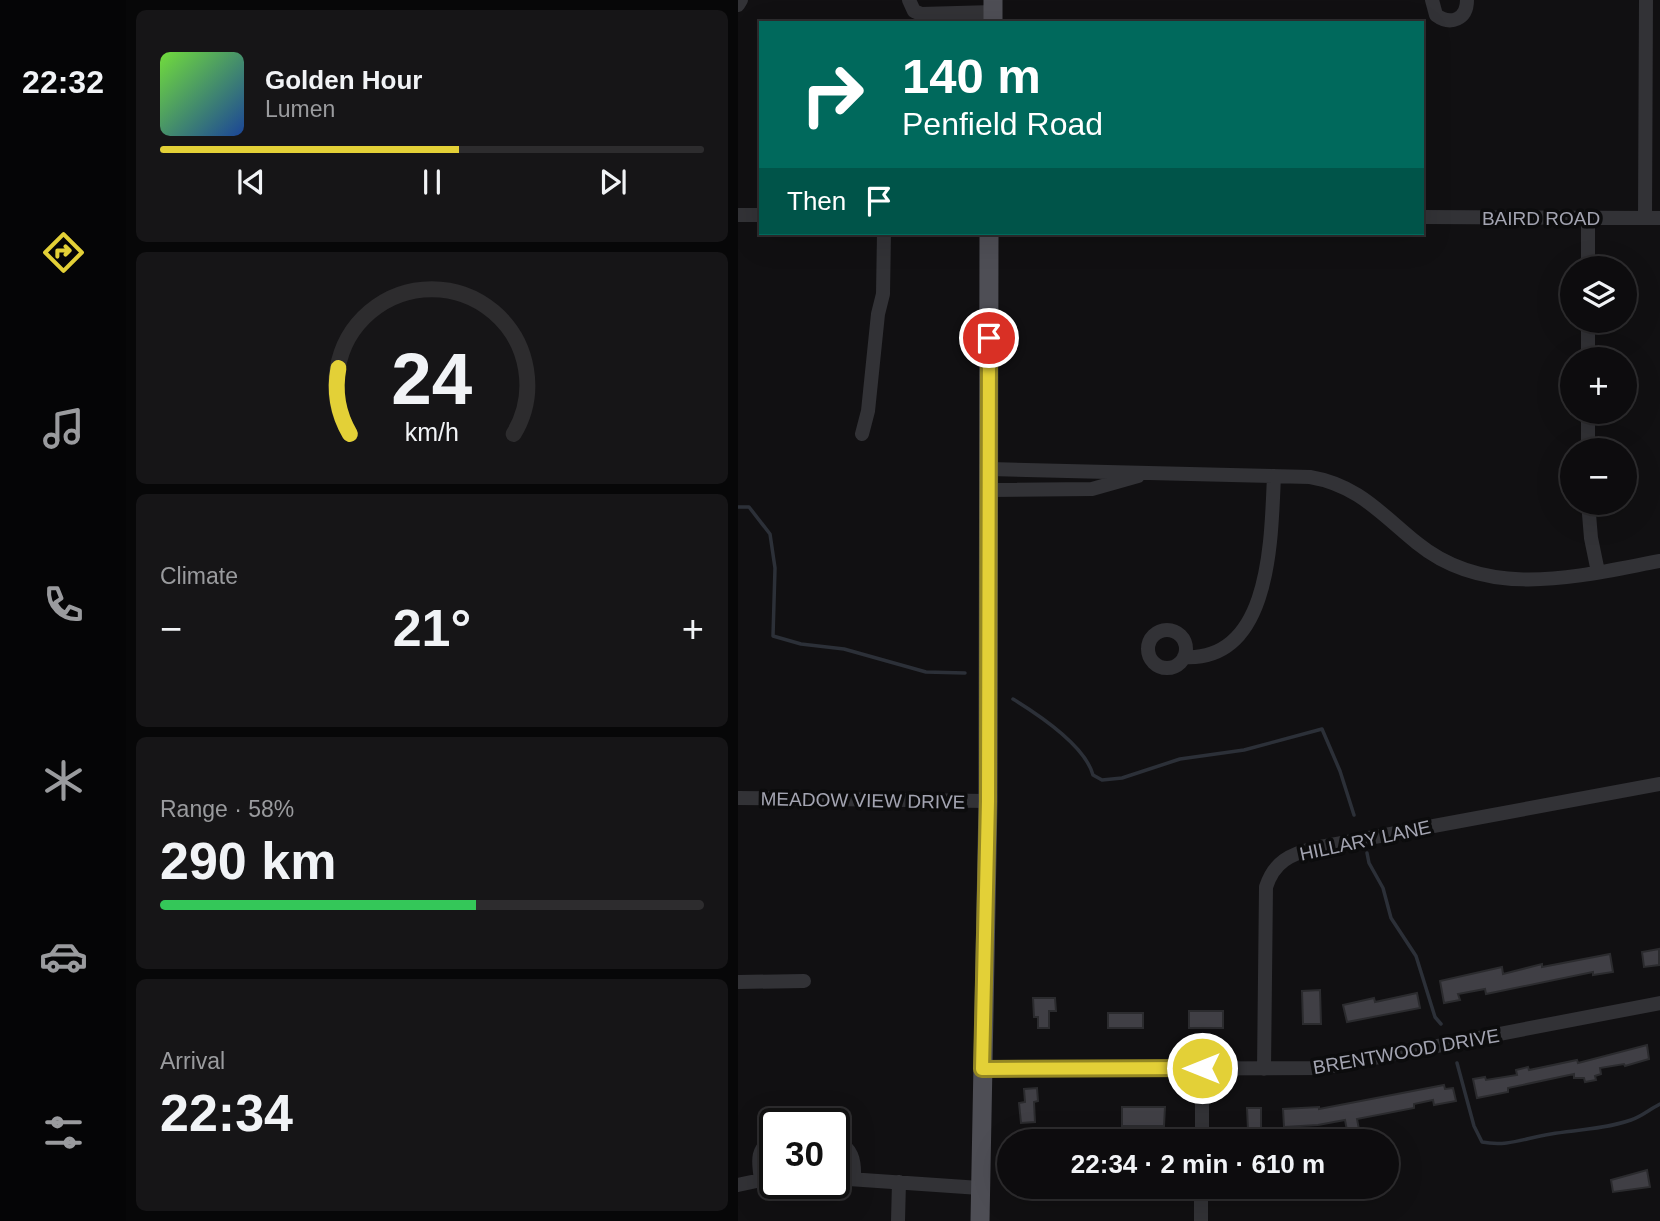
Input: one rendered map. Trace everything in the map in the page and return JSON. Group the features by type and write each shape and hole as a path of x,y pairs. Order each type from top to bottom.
{"main road":[{"path":"980,1221 988,801 989,235"}],"street":[{"path":"738,5 741,0"},
{"path":"909,0 914,11 921,14 993,12"},
{"path":"1432,0 1436,15 1440,19 1451,21 1457,20 1466,11 1467,0"},
{"path":"1646,0 1652,218"},
{"path":"738,215 759,215"},
{"name":"BAIRD ROAD","path":"1424,217 1652,218"},
{"path":"1588,218 1588,256"},
{"path":"862,434 869,411 878,314 883,294 884,235"},
{"path":"989,469 1310,477 1328,480 1345,487 1379,509 1420,546 1438,558 1476,573 1524,580 1548,579 1660,561"},
{"path":"989,490 1092,489 1149,473"},
{"path":"1184,657 1199,658 1222,649 1241,635 1253,615 1270,545 1274,476"},
{"path":"1589,515 1598,572"},
{"name":"HILLARY LANE","path":"1265,1069 1266,887 1270,874 1286,858 1315,848 1660,784"},
{"name":"MEADOW VIEW DRIVE","path":"738,798 988,801"},
{"path":"738,982 804,981"},
{"name":"BRENTWOOD DRIVE","path":"982,1069 1301,1069 1344,1064 1660,1003"},
{"path":"1202,1068 1202,1129"},
{"path":"850,1150 854,1179"},
{"path":"850,1179 980,1188"},
{"path":"738,1185 759,1180"},
{"path":"898,1221 899,1182"},
{"path":"1201,1199 1201,1221"}],"building":[{"path":"1659,949 1659,965 1644,967 1642,952"},
{"path":"1610,954 1613,972 1593,975 1593,972 1486,994 1485,989 1458,994 1460,1000 1444,1003 1440,981 1502,967 1503,974 1542,964 1542,967"},
{"path":"1320,990 1321,1024 1303,1024 1302,991"},
{"path":"1417,993 1420,1008 1347,1022 1343,1005 1374,998 1375,1002"},
{"path":"1033,998 1055,998 1056,1011 1049,1011 1049,1028 1038,1028 1038,1017 1034,1017"},
{"path":"1189,1011 1223,1011 1223,1028 1189,1028"},
{"path":"1108,1013 1143,1013 1143,1028 1108,1028"},
{"path":"1647,1045 1649,1059 1625,1066 1600,1068 1601,1074 1595,1076 1596,1080 1585,1082 1584,1078 1574,1078 1574,1074 1508,1088 1508,1092 1477,1098 1473,1079 1485,1077 1486,1080 1517,1075 1516,1070 1528,1067 1529,1070 1577,1060 1578,1063"},
{"path":"1444,1085 1445,1089 1453,1088 1456,1101 1434,1105 1433,1100 1414,1104 1414,1108 1357,1119 1359,1129 1347,1129 1345,1120 1284,1127 1283,1109 1319,1109"},
{"path":"1037,1088 1038,1101 1034,1102 1035,1122 1021,1123 1019,1103 1025,1102 1024,1089"},
{"path":"1122,1107 1165,1107 1164,1126 1122,1126"},
{"path":"1247,1108 1261,1108 1261,1129 1248,1129"},
{"path":"1647,1170 1650,1187 1613,1192 1611,1180"}],"waterway":[{"path":"738,507 749,507 770,534 775,568 773,636 801,644 844,649 926,672 965,673"},
{"path":"1013,699 1048,722 1071,742 1081,753 1093,775 1102,780 1122,778 1180,759 1244,750 1322,729 1340,771 1354,815"},
{"path":"1367,853 1369,863 1383,888 1391,918 1416,956 1435,1017 1441,1024"},
{"path":"1457,1063 1474,1126 1482,1142 1508,1143 1611,1125 1635,1119 1660,1104"}],"route":[{"path":"989,338 988,801 982,1069 1202,1068"}]}
